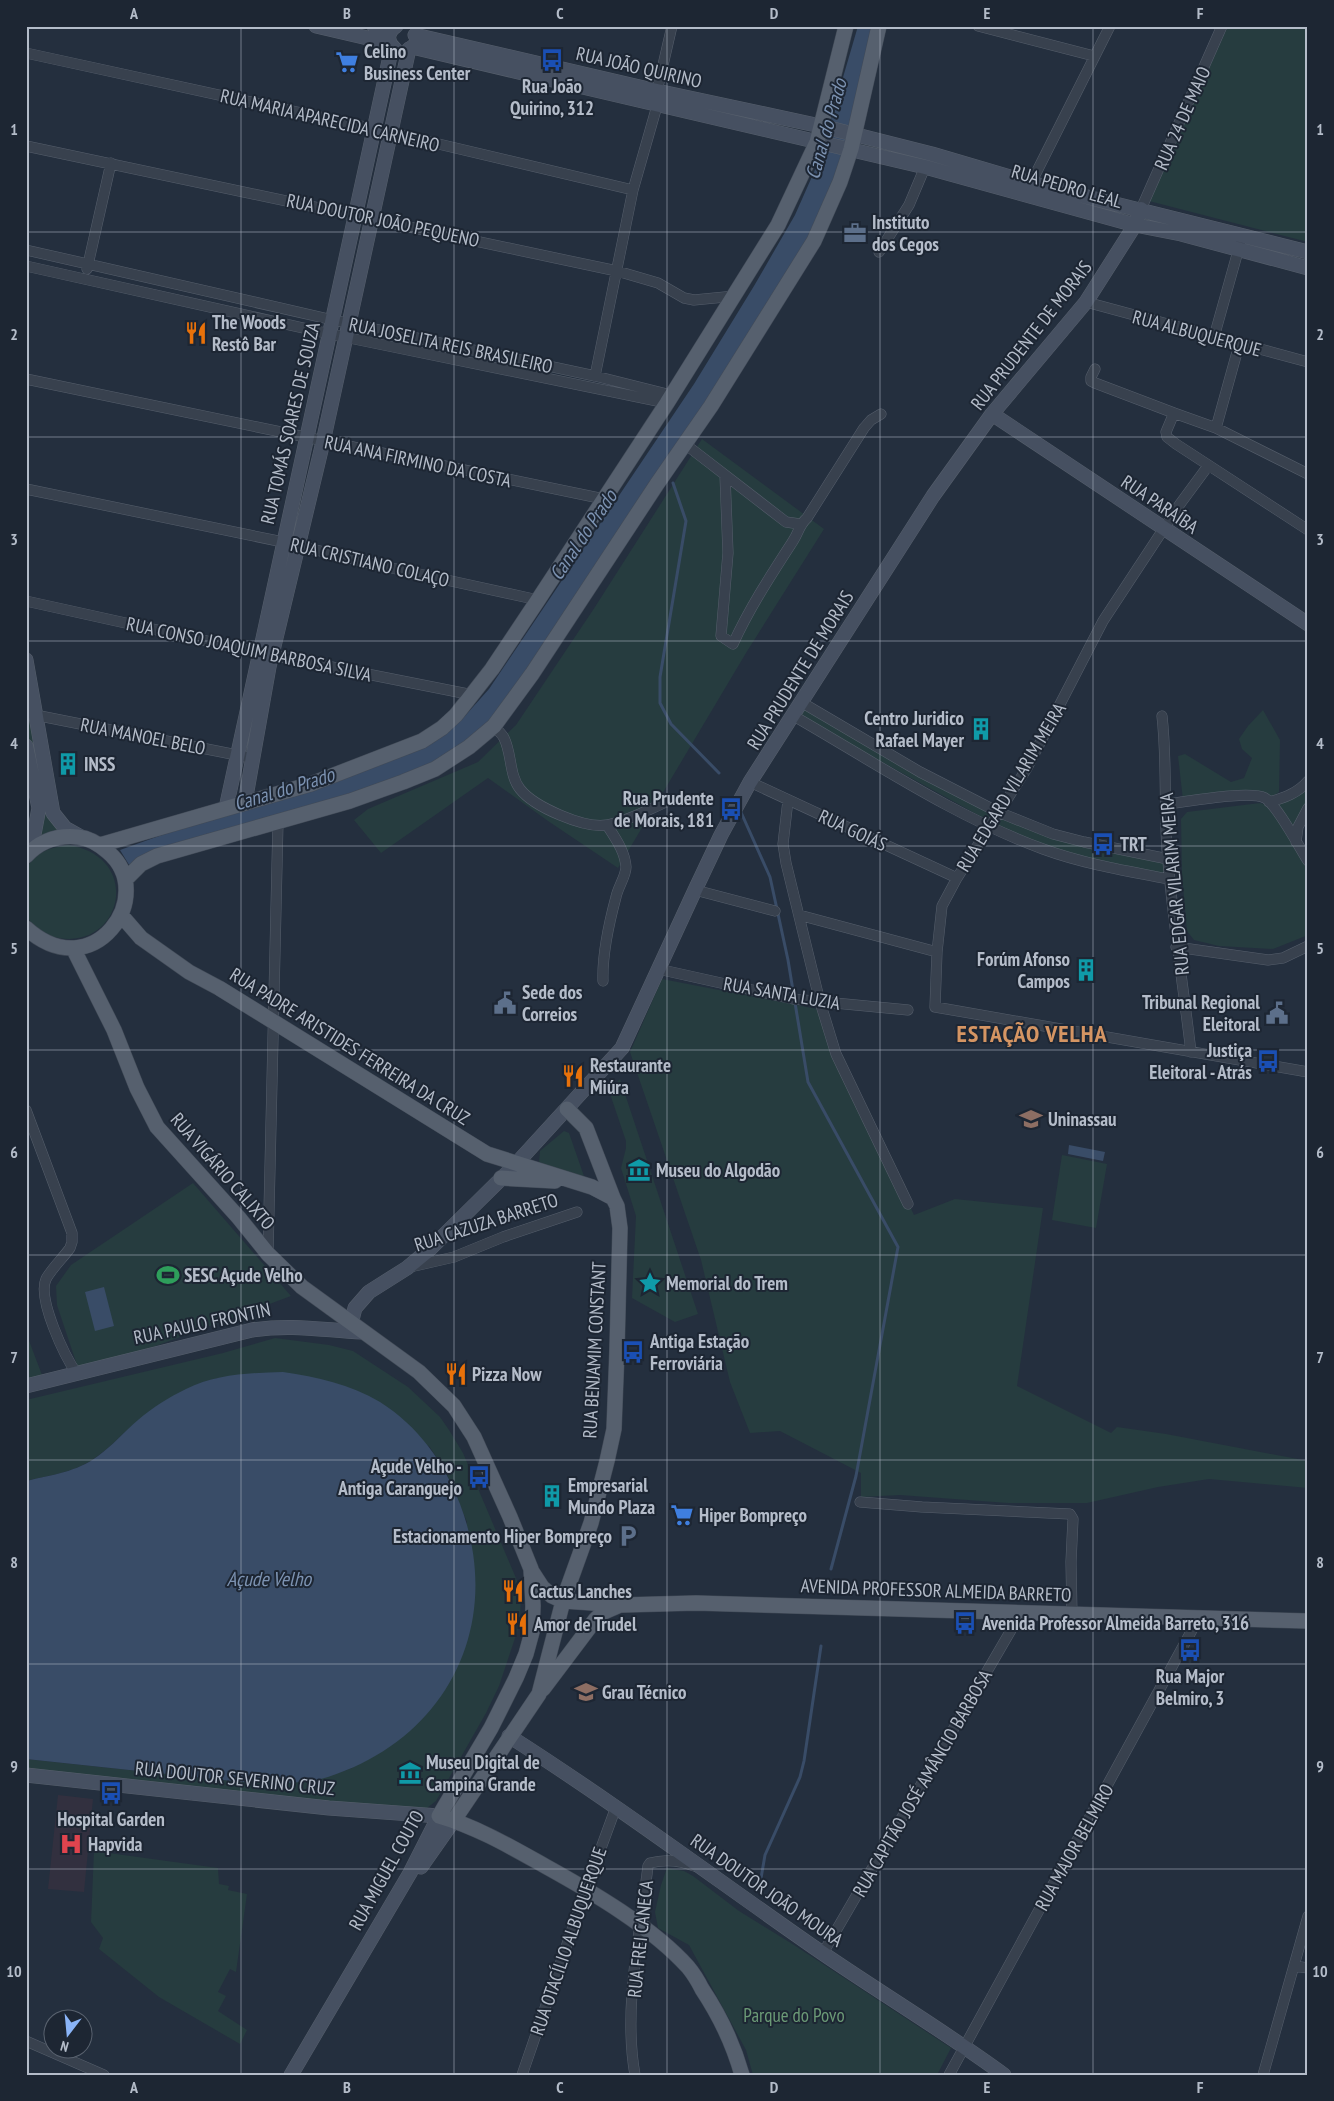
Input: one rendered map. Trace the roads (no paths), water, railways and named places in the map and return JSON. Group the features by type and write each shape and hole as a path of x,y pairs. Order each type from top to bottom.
{"main road":[{"name":"RUA JOÃO QUIRINO","path":"316,26 402,35 823,127 851,142"},
{"name":"RUA JOÃO QUIRINO","path":"374,26 657,106 819,142"},
{"path":"100,845 311,784 422,741 449,722 473,695 538,600 735,296 778,225 819,142 846,26"},
{"path":"125,880 141,864 157,856 350,801 435,769 469,747 494,726 532,674 657,484 686,444 814,241 840,182 879,26"},
{"name":"RUA TOMÁS SOARES DE SOUZA","path":"245,802 283,542 355,214 375,129 402,35"},
{"name":"RUA TOMÁS SOARES DE SOUZA","path":"226,808 238,755 298,547 323,442 344,337 390,133 402,35"},
{"name":"RUA PEDRO LEAL","path":"819,142 851,142 932,154 1031,182 1308,252"},
{"name":"RUA PEDRO LEAL","path":"851,142 925,167 1135,225 1181,234 1308,268"},
{"name":"RUA PRUDENTE DE MORAIS","path":"516,1164 622,1048 695,890 750,782 933,496 992,414 1086,302 1135,225 1141,209"},
{"name":"RUA PARAÍBA","path":"992,414 1308,624"},
{"path":"26,660 34,714 53,813 65,828 100,845 112,855 120,867 125,880 126,898 121,915 115,926 97,942 73,948 55,947 38,939 26,928"},
{"path":"26,746 39,808 31,827 29,853"},
{"path":"29,853 42,842 55,838 69,836 83,838"},
{"name":"RUA PADRE ARISTIDES FERREIRA DA CRUZ","path":"121,915 142,938 170,960 487,1154 574,1182"},
{"name":"RUA VIGÁRIO CALIXTO","path":"73,948 114,1030 137,1088 157,1127 239,1218 268,1254 302,1287 356,1328"},
{"name":"RUA BENJAMIM CONSTANT","path":"563,1601 590,1523 614,1429 620,1228 617,1206 586,1128 567,1109"},
{"name":"RUA CAZUZA BARRETO","path":"356,1328 355,1308 369,1292 407,1268 431,1248 516,1164"},
{"path":"501,1178 574,1182 592,1187 613,1198"},
{"name":"RUA PAULO FRONTIN","path":"26,1386 204,1340 252,1330 278,1326 356,1328 419,1372 454,1406 474,1436 518,1539"},
{"name":"RUA MIGUEL COUTO","path":"291,2075 410,1873 439,1816 491,1728 516,1678 526,1654 532,1632 533,1606 531,1569 518,1539"},
{"path":"531,1569 542,1587 552,1596 563,1601"},
{"name":"AVENIDA PROFESSOR ALMEIDA BARRETO","path":"563,1601 622,1604 696,1603 1308,1622"},
{"name":"RUA MIGUEL COUTO","path":"300,2075 404,1893 539,1694 563,1601"},
{"path":"539,1694 595,1620 602,1613 622,1604"},
{"name":"RUA DOUTOR JOÃO MOURA","path":"509,1736 655,1833 879,1992 965,2046 1004,2075"},
{"name":"RUA DOUTOR SEVERINO CRUZ","path":"26,1776 329,1808 439,1816"},
{"path":"439,1816 454,1820 491,1836 586,1889 674,1952 689,1968 726,2028 742,2075"}],"street":[{"path":"657,91 672,26"},
{"path":"978,26 1094,56"},
{"path":"1031,182 1110,26"},
{"name":"RUA 24 DE MAIO","path":"1141,209 1222,26"},
{"name":"RUA MARIA APARECIDA CARNEIRO","path":"26,53 375,129 634,190"},
{"path":"595,376 634,190 657,106"},
{"name":"RUA DOUTOR JOÃO PEQUENO","path":"26,146 111,162 617,271 658,283 684,298 694,300 735,296"},
{"path":"85,278 111,162"},
{"path":"879,252 909,205 925,167"},
{"path":"1214,337 1242,235"},
{"name":"RUA JOSELITA REIS BRASILEIRO","path":"26,250 331,327 344,337 669,399"},
{"name":"RUA JOSELITA REIS BRASILEIRO","path":"26,266 331,327 348,322 595,376 669,399"},
{"name":"RUA ALBUQUERQUE","path":"1086,302 1239,345 1308,362"},
{"path":"1216,428 1239,345"},
{"path":"1095,369 1091,376 1091,381 1095,384 1216,428 1308,474"},
{"name":"RUA ANA FIRMINO DA COSTA","path":"26,379 604,500"},
{"path":"1174,413 1166,435 1176,444 1308,530"},
{"path":"725,475 728,553 721,636 733,644 762,588 795,538 800,524 807,518 864,428 871,420 881,414"},
{"path":"686,444 786,522 800,524"},
{"name":"RUA EDGARD VILARIM MEIRA","path":"1191,1052 935,1007 937,952 942,906 957,878 1039,747 1103,621 1163,529 1208,466"},
{"name":"RUA CRISTIANO COLAÇO","path":"26,489 283,542 298,547 538,600"},
{"name":"RUA CONSO JOAQUIM BARBOSA SILVA","path":"26,601 267,654 473,695"},
{"path":"801,702 920,772 998,812 1060,836 1168,859"},
{"name":"RUA MANOEL BELO","path":"34,714 252,758"},
{"path":"792,715 989,827 1044,850 1080,860 1169,879"},
{"name":"RUA EDGAR VILARIM MEIRA","path":"1162,716 1165,743 1169,879 1176,947 1191,1052"},
{"path":"494,726 504,738 512,773 520,789 532,800 554,813 596,826 607,826 671,800"},
{"path":"1269,802 1294,793 1308,781"},
{"name":"RUA GOIÁS","path":"750,782 957,878"},
{"path":"1166,804 1248,795 1265,798 1308,861"},
{"path":"788,800 783,844 786,863 820,1002 836,1054 908,1204"},
{"path":"1296,842 1298,827 1308,808"},
{"path":"268,1254 278,822"},
{"path":"603,981 602,967 609,929 616,896 626,868 622,848 607,826"},
{"path":"695,890 775,911"},
{"path":"799,915 937,952"},
{"path":"1176,947 1268,960 1283,958 1308,946"},
{"name":"RUA SANTA LUZIA","path":"658,969 794,999 908,1010"},
{"path":"1191,1052 1308,1072"},
{"path":"26,1110 72,1234 70,1248 46,1279 44,1294 62,1345 77,1374"},
{"name":"RUA CAZUZA BARRETO","path":"407,1268 454,1257 503,1237 577,1212"},
{"path":"860,1502 1070,1514 1073,1519 1071,1562 1072,1615"},
{"name":"RUA CAPITÃO JOSÉ AMÂNCIO BARBOSA","path":"823,1953 1021,1613"},
{"name":"RUA MAJOR BELMIRO","path":"949,2075 1198,1619"},
{"name":"RUA OTACÍLIO ALBUQUERQUE","path":"522,2075 616,1807"},
{"name":"RUA FREI CANECA","path":"635,2075 630,2031 648,1866 650,1863 658,1861 676,1861 685,1862 708,1872"},
{"path":"1263,2075 1308,1916"},
{"path":"1294,1966 1308,1968"},
{"path":"26,2041 104,2075"}],"water":[{"path":"858,26 875,26 839,176 818,222 693,427 487,727 444,758 379,786 131,868 120,850 433,738 464,717 489,689 694,384 795,215 818,163"},
{"path":"1069,1145 1105,1152 1103,1161 1068,1154"},
{"path":"104,1287 114,1326 95,1331 85,1292"},
{"name":"Açude Velho","path":"283,1372 333,1382 357,1390 380,1402 418,1434 438,1460 454,1489 472,1548 475,1591 470,1632 456,1670 435,1705 406,1734 370,1759 318,1780 285,1783 242,1782 26,1759 26,1481 64,1472 90,1461 108,1448 149,1411 197,1384 233,1375"}],"waterway":[{"path":"673,483 686,521 660,677 660,703 671,724 719,773"},
{"path":"740,810 770,877 788,960 808,1082 898,1247 856,1476 831,1569"},
{"path":"760,1884 765,1855 800,1777 821,1646"}],"place":[{"name":"Rua João Quirino, 312","path":"552,60"},
{"name":"Celino Business Center","path":"347,62"},
{"name":"Instituto dos Cegos","path":"855,233"},
{"name":"The Woods Restô Bar","path":"196,333"},
{"name":"Centro Juridico Rafael Mayer","path":"981,729"},
{"name":"INSS","path":"68,764"},
{"name":"Rua Prudente de Morais, 181","path":"731,809"},
{"name":"TRT","path":"1103,844"},
{"name":"Forúm Afonso Campos","path":"1086,970"},
{"name":"Sede dos Correios","path":"505,1003"},
{"name":"Tribunal Regional Eleitoral","path":"1277,1013"},
{"name":"Justiça Eleitoral - Atrás","path":"1268,1061"},
{"name":"Restaurante Miúra","path":"573,1076"},
{"name":"Uninassau","path":"1031,1119"},
{"name":"Museu do Algodão","path":"639,1170"},
{"name":"SESC Açude Velho","path":"168,1275"},
{"name":"Memorial do Trem","path":"650,1283"},
{"name":"Antiga Estação Ferroviária","path":"633,1352"},
{"name":"Pizza Now","path":"456,1374"},
{"name":"Açude Velho - Antiga Caranguejo","path":"479,1477"},
{"name":"Empresarial Mundo Plaza","path":"552,1496"},
{"name":"Hiper Bompreço","path":"682,1515"},
{"name":"Estacionamento Hiper Bompreço","path":"628,1536"},
{"name":"Cactus Lanches","path":"513,1591"},
{"name":"Avenida Professor Almeida Barreto, 316","path":"965,1623"},
{"name":"Amor de Trudel","path":"517,1624"},
{"name":"Rua Major Belmiro, 3","path":"1190,1650"},
{"name":"Grau Técnico","path":"586,1692"},
{"name":"Museu Digital de Campina Grande","path":"410,1773"},
{"name":"Hospital Garden","path":"111,1793"},
{"name":"Hapvida","path":"71,1844"}],"district":[{"name":"ESTAÇÃO VELHA","path":"1032,1033"}],"water label":[{"name":"Canal do Prado","path":"826,129"},
{"name":"Canal do Prado","path":"583,535"},
{"name":"Canal do Prado","path":"284,789"}],"park label":[{"name":"Parque do Povo","path":"794,2015"}]}
